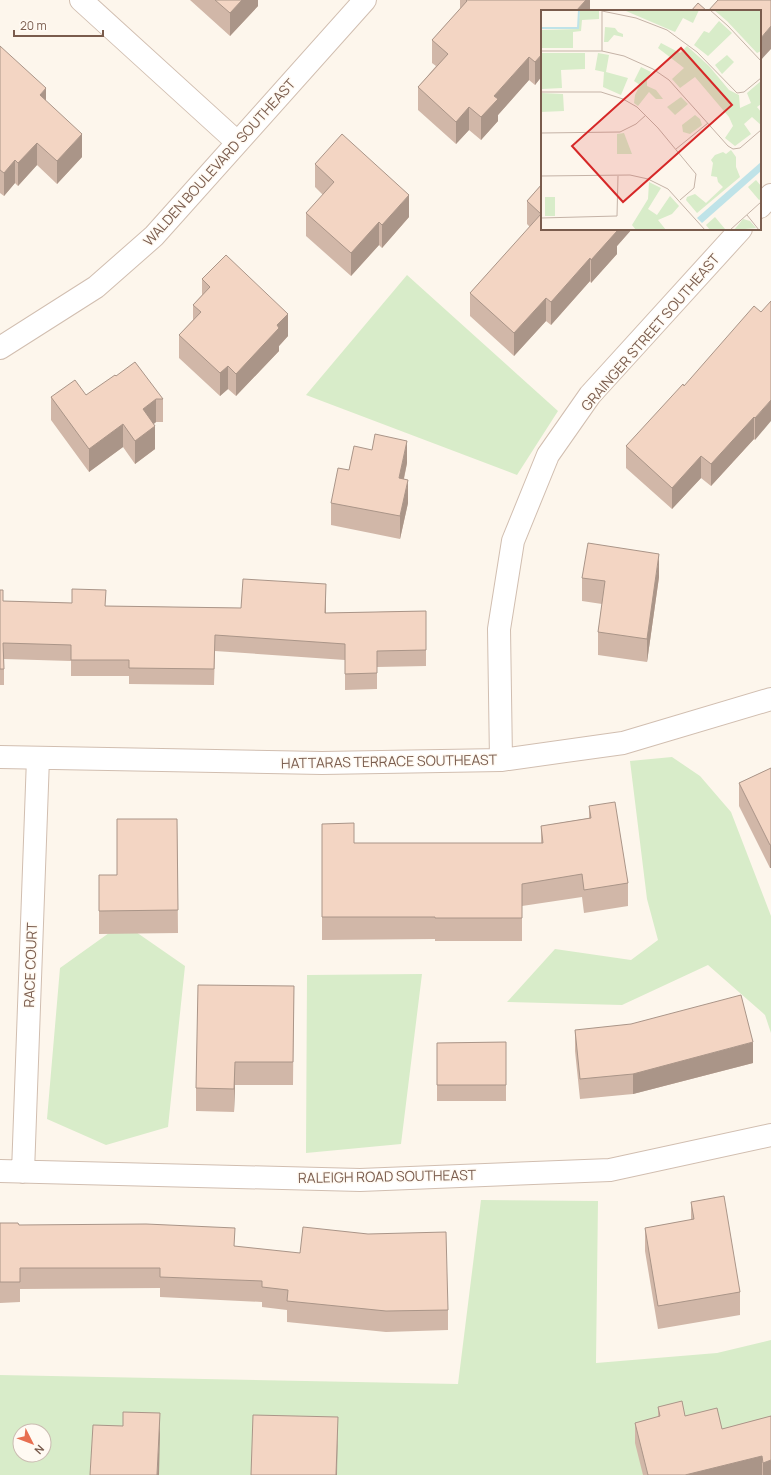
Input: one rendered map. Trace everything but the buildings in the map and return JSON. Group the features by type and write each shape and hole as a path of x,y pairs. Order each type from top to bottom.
{"street":[{"path":"81,0 237,142"},
{"name":"WALDEN BOULEVARD SOUTHEAST","path":"0,348 96,287 154,236 365,0"},
{"path":"761,207 771,195"},
{"name":"GRAINGER STREET SOUTHEAST","path":"501,760 499,629 513,541 548,455 590,395 739,230"},
{"name":"HATTARAS TERRACE SOUTHEAST","path":"0,757 322,763 501,760 623,743 771,699"},
{"name":"RACE COURT","path":"23,1172 38,758"},
{"name":"RALEIGH ROAD SOUTHEAST","path":"0,1171 360,1180 610,1170 771,1135"}],"green space":[{"path":"407,275 558,411 517,475 306,395"},
{"path":"672,757 700,776 731,812 771,916 771,1033 765,1015 708,965 622,1005 507,1002 555,949 631,960 658,940 647,899 630,761"},
{"path":"123,923 185,966 168,1127 106,1145 47,1119 60,968"},
{"path":"422,974 401,1144 306,1153 307,975"},
{"path":"481,1200 598,1201 596,1363 717,1353 771,1340 771,1422 738,1475 0,1475 0,1375 458,1384"}]}
